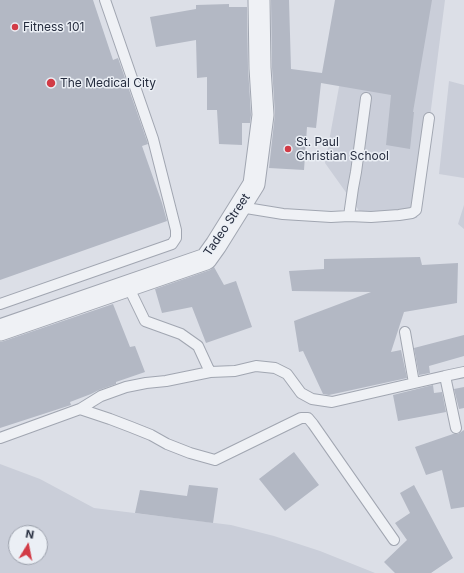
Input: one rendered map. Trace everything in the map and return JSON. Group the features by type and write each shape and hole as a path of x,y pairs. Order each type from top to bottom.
{"street":[{"name":"Tadeo Street","path":"0,330 206,259 254,184 262,115 258,0"}],"lane":[{"path":"0,304 172,244 176,238 176,230 152,139 105,0"},
{"path":"349,216 366,98"},
{"path":"240,207 283,214 331,217 399,216 412,213 416,210 429,118"},
{"path":"128,286 145,321 181,334 198,346 210,372"},
{"path":"405,332 414,383"},
{"path":"0,438 80,410 101,396 126,387 210,372 235,371 256,366 274,368 287,374 302,393 312,398 332,402 464,372"},
{"path":"445,376 456,428"},
{"path":"80,410 131,427 190,453 215,460 301,418 308,418 394,540"}],"shaded area":[{"path":"355,0 445,0 417,218 365,219 325,163"},
{"path":"449,81 464,85 464,178 439,174"},
{"path":"464,205 464,229 458,224"},
{"path":"0,464 40,479 94,508 231,525 274,536 320,551 375,573 0,573"}],"building":[{"path":"0,0 93,0 113,60 118,58 147,141 148,144 142,146 167,221 0,280"},
{"path":"271,0 289,0 291,69 322,73 335,0 432,0 413,112 410,149 386,145 391,95 321,83 316,128 307,127 304,170 269,168 275,114 272,68"},
{"path":"229,4 229,7 247,7 248,68 251,115 250,123 242,123 242,145 219,144 217,110 207,110 207,77 197,78 196,40 156,47 150,17 196,9 196,5"},
{"path":"420,257 422,265 458,263 457,303 404,312 391,352 401,350 407,378 329,395 323,394 303,351 299,352 294,321 371,292 292,291 289,271 324,269 324,259"},
{"path":"214,267 224,285 236,281 252,327 206,343 192,307 162,313 155,289 210,270"},
{"path":"113,304 130,347 135,346 145,372 116,382 116,384 70,402 71,405 0,428 0,342"},
{"path":"464,335 464,356 429,366 430,373 419,375 414,348"},
{"path":"433,385 434,393 442,392 446,412 398,421 393,395"},
{"path":"464,387 464,408 459,409 454,389"},
{"path":"464,430 464,507 451,509 442,470 426,475 415,447 453,434 458,434"},
{"path":"294,452 319,485 285,511 259,479"},
{"path":"189,485 218,488 213,523 135,513 140,490 187,496"},
{"path":"414,485 453,558 431,573 395,573 384,562 407,540 395,523 410,513 400,493"}],"place":[{"name":"Fitness 101","path":"15,27"},
{"name":"The Medical City","path":"51,83"},
{"name":"St. Paul Christian School","path":"288,149"}]}
